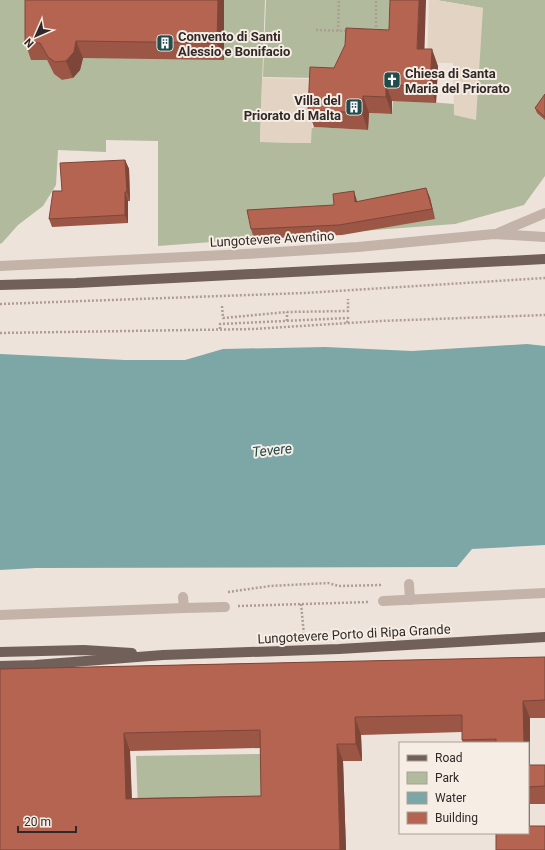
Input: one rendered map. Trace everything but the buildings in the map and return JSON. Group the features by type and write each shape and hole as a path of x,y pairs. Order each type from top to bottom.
{"main road":[{"path":"0,285 76,283 545,259"},
{"name":"Lungotevere Porto di Ripa Grande","path":"0,666 163,655 339,649 545,637"},
{"name":"Lungotevere Porto di Ripa Grande","path":"0,652 84,650 163,655"}],"lane":[{"path":"494,234 545,213"},
{"name":"Lungotevere Aventino","path":"0,266 358,247 494,234 545,237"},
{"path":"409,584 410,600"},
{"path":"383,601 545,593"},
{"path":"183,597 184,608"},
{"path":"0,615 225,607"}],"path":[{"path":"338,31 339,0"},
{"path":"376,0 376,32"},
{"path":"316,30 353,31"},
{"path":"0,304 304,293 545,278"},
{"path":"222,306 223,318 287,312 348,311 348,299"},
{"path":"287,312 287,321"},
{"path":"0,332 220,329 545,315"},
{"path":"220,329 220,324 348,318 347,323"},
{"path":"225,607 383,601"},
{"path":"301,604 304,636"}],"green space":[{"path":"0,0 32,0 47,60 54,74 62,80 73,78 83,58 224,0 265,0 260,142 311,143 311,129 314,127 368,130 369,113 392,114 393,99 454,104 454,115 483,8 436,0 545,0 545,176 524,205 455,224 158,246 158,141 106,140 106,152 58,150 56,185 43,206 18,225 0,244"},
{"path":"266,0 396,0 394,45 350,66 315,78 263,77"},
{"path":"260,754 261,808 138,810 136,756"}],"shaded area":[{"path":"429,0 483,8 476,120 454,115 453,63 427,63"},
{"path":"262,78 314,79 311,143 260,142"}],"water":[{"name":"Tevere","path":"527,344 545,346 545,545 472,549 457,567 36,568 0,570 0,354 125,360 185,360 223,349 325,347 412,351"}],"place":[{"name":"Convento di Santi Alessio e Bonifacio","path":"165,43"},
{"name":"Chiesa di Santa Maria del Priorato","path":"392,80"},
{"name":"Villa del Priorato di Malta","path":"354,107"}]}
